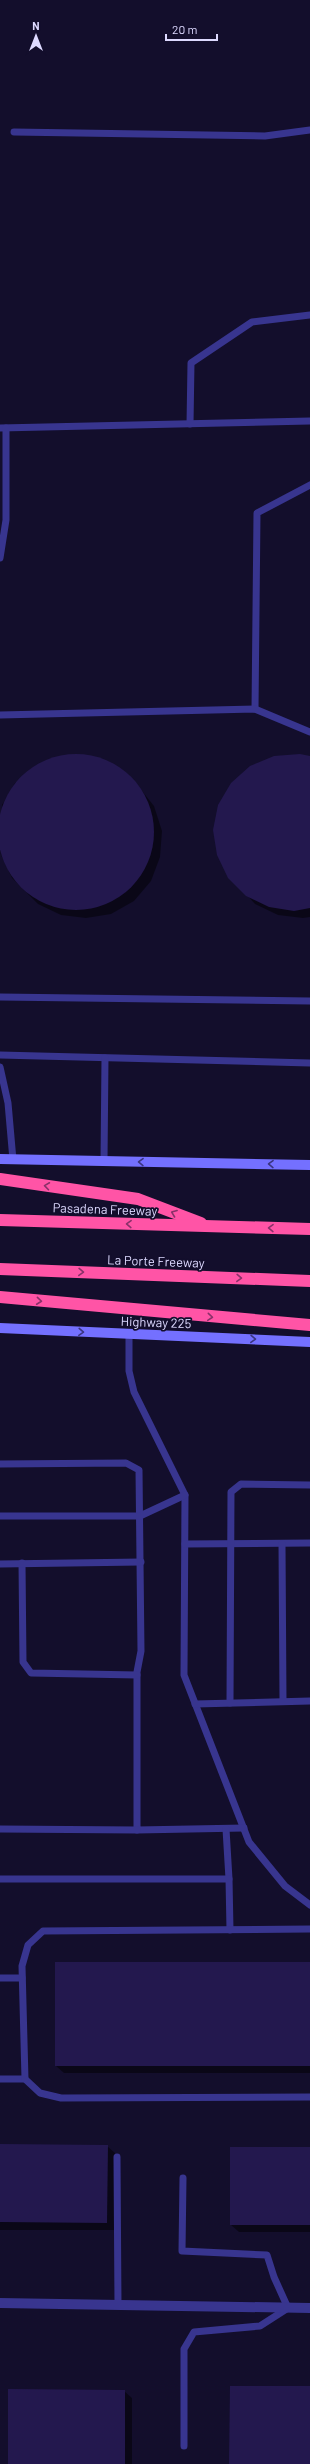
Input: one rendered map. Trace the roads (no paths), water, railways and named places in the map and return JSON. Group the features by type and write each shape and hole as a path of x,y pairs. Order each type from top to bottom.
{"highway":[{"path":"0,1179 138,1199 210,1227 310,1229"},
{"name":"Pasadena Freeway","path":"0,1220 210,1227"},
{"name":"La Porte Freeway","path":"0,1269 310,1281"},
{"path":"0,1297 310,1325"}],"main road":[{"path":"0,1159 310,1165"},
{"name":"Highway 225","path":"0,1328 310,1342"}],"street":[{"path":"0,2303 310,2308"}],"lane":[{"path":"14,132 265,136 310,130"},
{"path":"190,424 191,363 252,322 310,315"},
{"path":"0,558 6,520 3,428 310,421"},
{"path":"254,709 257,514 310,485"},
{"path":"0,715 254,709 310,732"},
{"path":"0,997 310,1001"},
{"path":"0,1055 310,1063"},
{"path":"104,1161 105,1058"},
{"path":"0,1067 8,1103 13,1160"},
{"path":"129,1334 129,1371 134,1392 185,1495 184,1675 249,1842 285,1886 310,1905"},
{"path":"0,1464 126,1464 139,1470 141,1651 137,1675 137,1830"},
{"path":"230,1702 231,1492 241,1484 310,1485"},
{"path":"0,1516 140,1516 185,1495"},
{"path":"185,1544 310,1544"},
{"path":"282,1544 283,1701"},
{"path":"0,1564 140,1562"},
{"path":"22,1564 23,1662 31,1673 137,1675"},
{"path":"195,1704 310,1701"},
{"path":"0,1829 137,1830 244,1828"},
{"path":"226,1829 230,1930"},
{"path":"0,1879 229,1879"},
{"path":"24,2079 22,1966 28,1945 43,1931 310,1929"},
{"path":"0,1978 22,1978"},
{"path":"0,2079 24,2079 40,2093 61,2098 310,2097"},
{"path":"117,2157 118,2305"},
{"path":"183,2178 182,2251 267,2254 274,2277 288,2308 260,2326 194,2332 184,2349 184,2446"}]}
